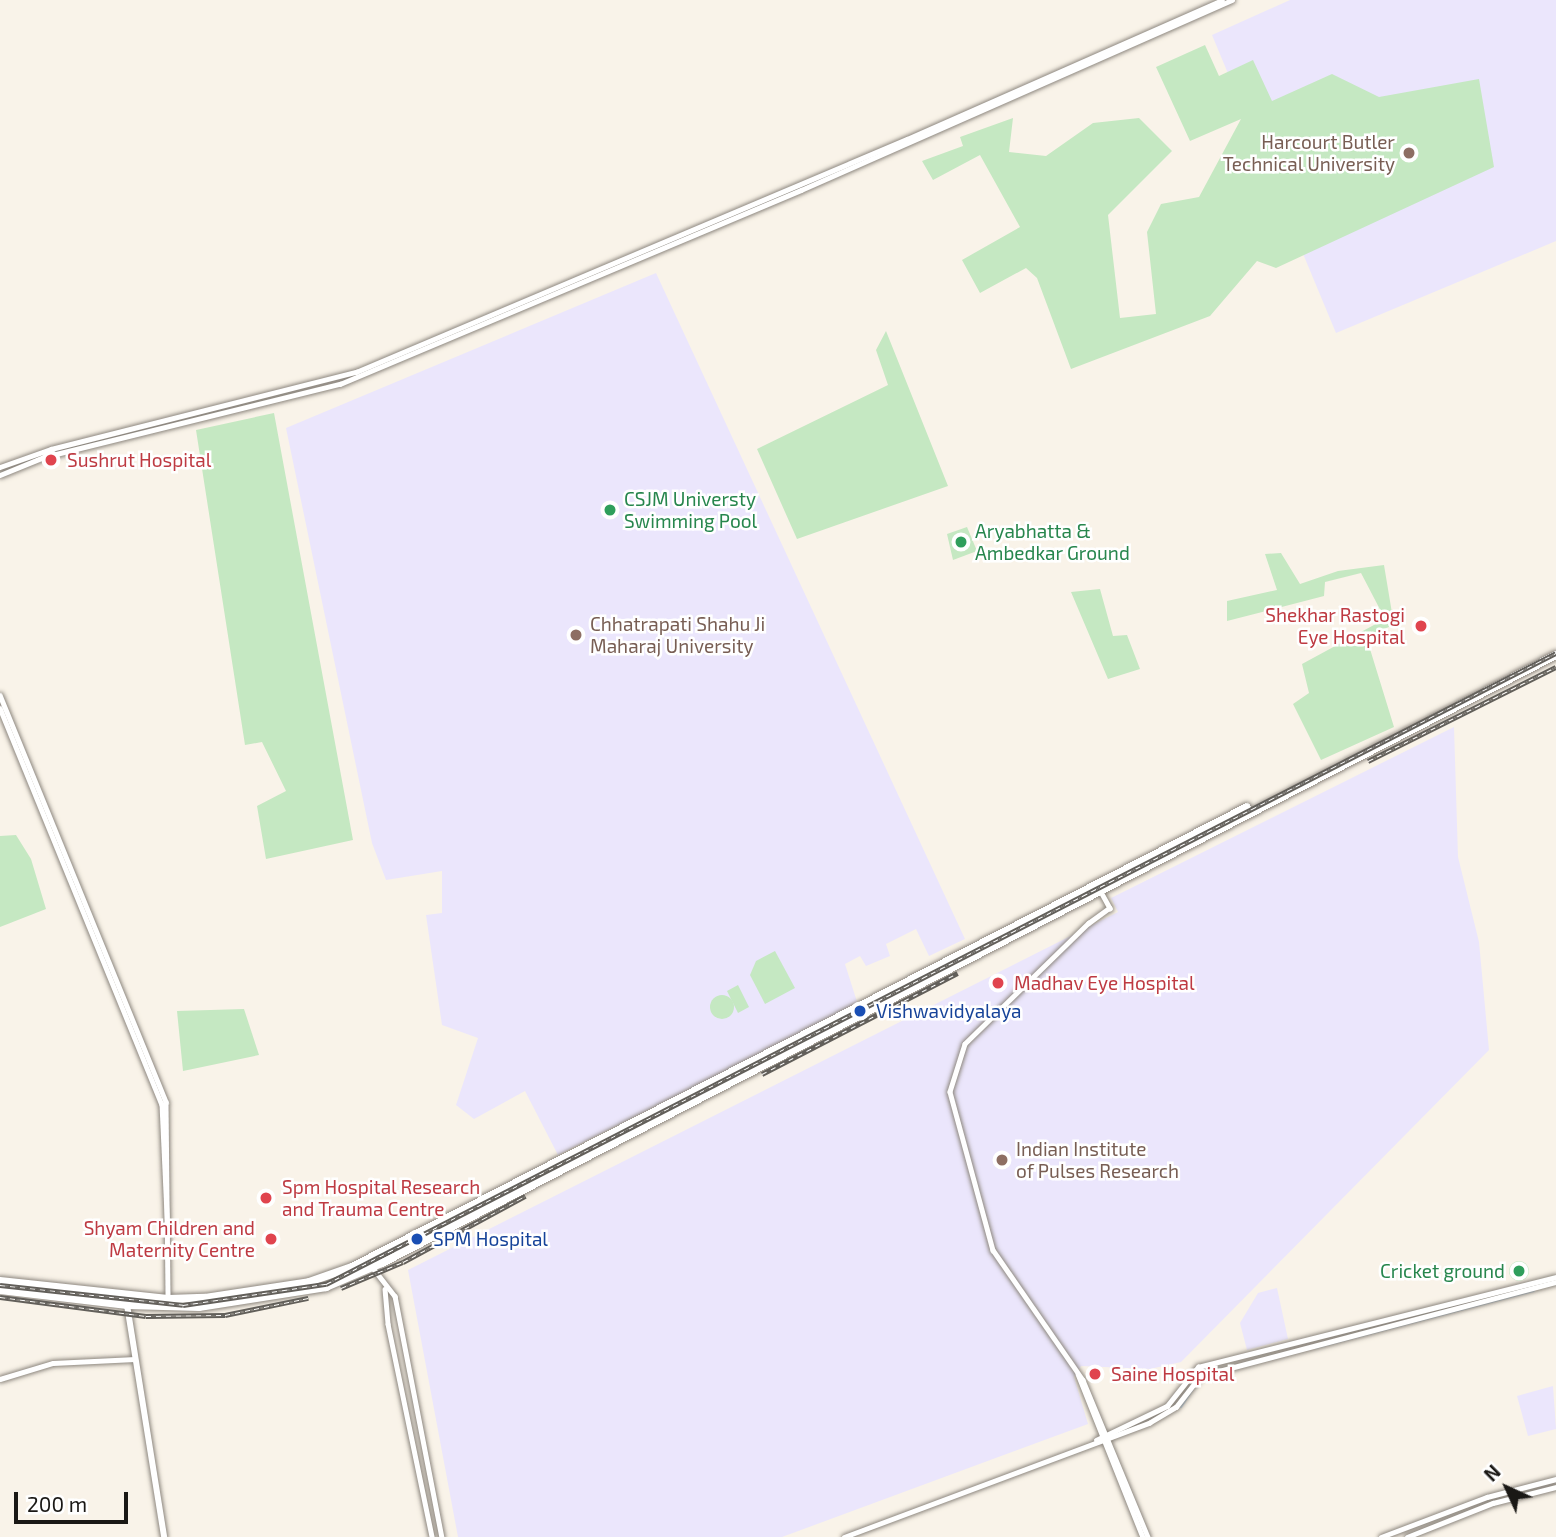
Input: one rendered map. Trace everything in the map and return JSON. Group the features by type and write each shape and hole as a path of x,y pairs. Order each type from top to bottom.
{"highway":[{"path":"1,1287 127,1305 200,1307 327,1287 1556,654"},
{"path":"578,1156 1346,760"},
{"path":"1,1287 168,1299 205,1298 309,1282 371,1263"}],"main road":[{"path":"127,1305 164,1537"}],"street":[{"path":"1135,40 1222,0"},
{"path":"0,474 44,457 367,371 802,192 1005,97 1232,0"},
{"path":"0,467 25,456 195,417"},
{"path":"0,695 166,1102 168,1299"},
{"path":"0,708 162,1104 164,1230 169,1236"},
{"path":"1100,889 1110,908 1089,922 965,1044 950,1092 993,1250 1077,1373 1145,1537"},
{"path":"371,1263 385,1289 388,1324 432,1537"},
{"path":"1103,1437 1167,1406 1198,1367 1556,1280"},
{"path":"844,1537 1169,1413 1200,1376 1556,1280"},
{"path":"385,1289 395,1296 398,1309 442,1537"},
{"path":"0,1379 52,1363 135,1359"},
{"path":"1381,1537 1481,1500 1556,1479"},
{"path":"1407,1537 1483,1507 1556,1487"},
{"path":"1481,1500 1483,1507"}],"shaded area":[{"name":"Harcourt Butler Technical University","path":"1290,0 1556,0 1556,241 1336,333 1212,35"},
{"name":"Chhatrapati Shahu Ji Maharaj University","path":"656,273 965,939 929,956 916,929 886,944 890,956 866,966 860,956 845,964 858,1005 558,1155 525,1091 474,1119 456,1105 478,1038 442,1025 426,915 442,913 442,871 386,880 372,843 286,428"},
{"name":"Indian Institute of Pulses Research","path":"1454,727 1458,857 1479,942 1489,1050 1181,1362 1150,1369 1081,1366 1074,1377 1088,1424 782,1537 458,1537 408,1270 1118,912 1111,898"},
{"path":"1277,1288 1288,1339 1247,1350 1240,1323 1258,1293"},
{"path":"1553,1386 1556,1429 1528,1436 1517,1396"}],"green space":[{"path":"1205,45 1219,76 1253,60 1272,101 1332,74 1379,97 1479,79 1494,167 1276,268 1257,261 1210,316 1071,369 1037,278 1026,268 980,293 962,260 1020,227 980,155 933,180 922,161 963,146 960,137 1013,118 1009,152 1046,156 1093,123 1139,118 1172,151 1108,215 1120,318 1156,314 1147,232 1161,204 1199,197 1241,119 1190,141 1156,67"},
{"path":"886,331 948,486 797,539 757,449 888,385 876,350"},
{"path":"274,413 353,840 266,859 257,806 286,791 262,742 245,745 196,430"},
{"name":"Aryabhatta & Ambedkar Ground","path":"967,527 977,551 953,560 947,534"},
{"path":"1281,553 1300,584 1338,571 1384,565 1394,625 1366,636 1394,727 1321,760 1293,704 1309,693 1302,664 1385,619 1361,573 1325,582 1324,596 1227,621 1227,601 1277,590 1265,554"},
{"path":"1100,589 1113,636 1127,635 1140,669 1108,679 1071,592"},
{"path":"16,835 31,859 46,909 0,927 0,836"},
{"path":"775,951 795,988 765,1004 750,975 756,961"},
{"path":"738,985 749,1007 738,1013 727,991"},
{"path":"722,995 731,998 734,1007 731,1016 722,1019 713,1016 710,1007 713,998"},
{"path":"244,1009 259,1055 183,1071 177,1011"},
{"name":"Cricket ground","path":"1515,1261 1523,1261 1529,1271 1523,1281 1515,1281 1509,1275 1509,1267"}],"waterway":[{"path":"1315,1348 1534,1291"},
{"path":"1181,1407 1197,1383"}],"railway":[{"path":"0,1285 183,1305 326,1284 1556,653"},
{"path":"1368,761 1556,667"},
{"path":"762,1074 958,973"},
{"path":"341,1288 403,1262 525,1196"},
{"path":"0,1297 146,1316 225,1315 308,1298"}],"place":[{"name":"Harcourt Butler Technical University","path":"1409,153"},
{"name":"Sushrut Hospital","path":"51,460"},
{"name":"CSJM Universty Swimming Pool","path":"610,510"},
{"name":"Aryabhatta & Ambedkar Ground","path":"961,542"},
{"name":"Shekhar Rastogi Eye Hospital","path":"1421,626"},
{"name":"Chhatrapati Shahu Ji Maharaj University","path":"576,635"},
{"name":"Madhav Eye Hospital","path":"998,983"},
{"name":"Vishwavidyalaya","path":"860,1011"},
{"name":"Indian Institute of Pulses Research","path":"1002,1160"},
{"name":"Spm Hospital Research and Trauma Centre","path":"266,1198"},
{"name":"Shyam Children and Maternity Centre","path":"271,1239"},
{"name":"SPM Hospital","path":"417,1239"},
{"name":"Cricket ground","path":"1519,1271"},
{"name":"Saine Hospital","path":"1095,1374"}]}
